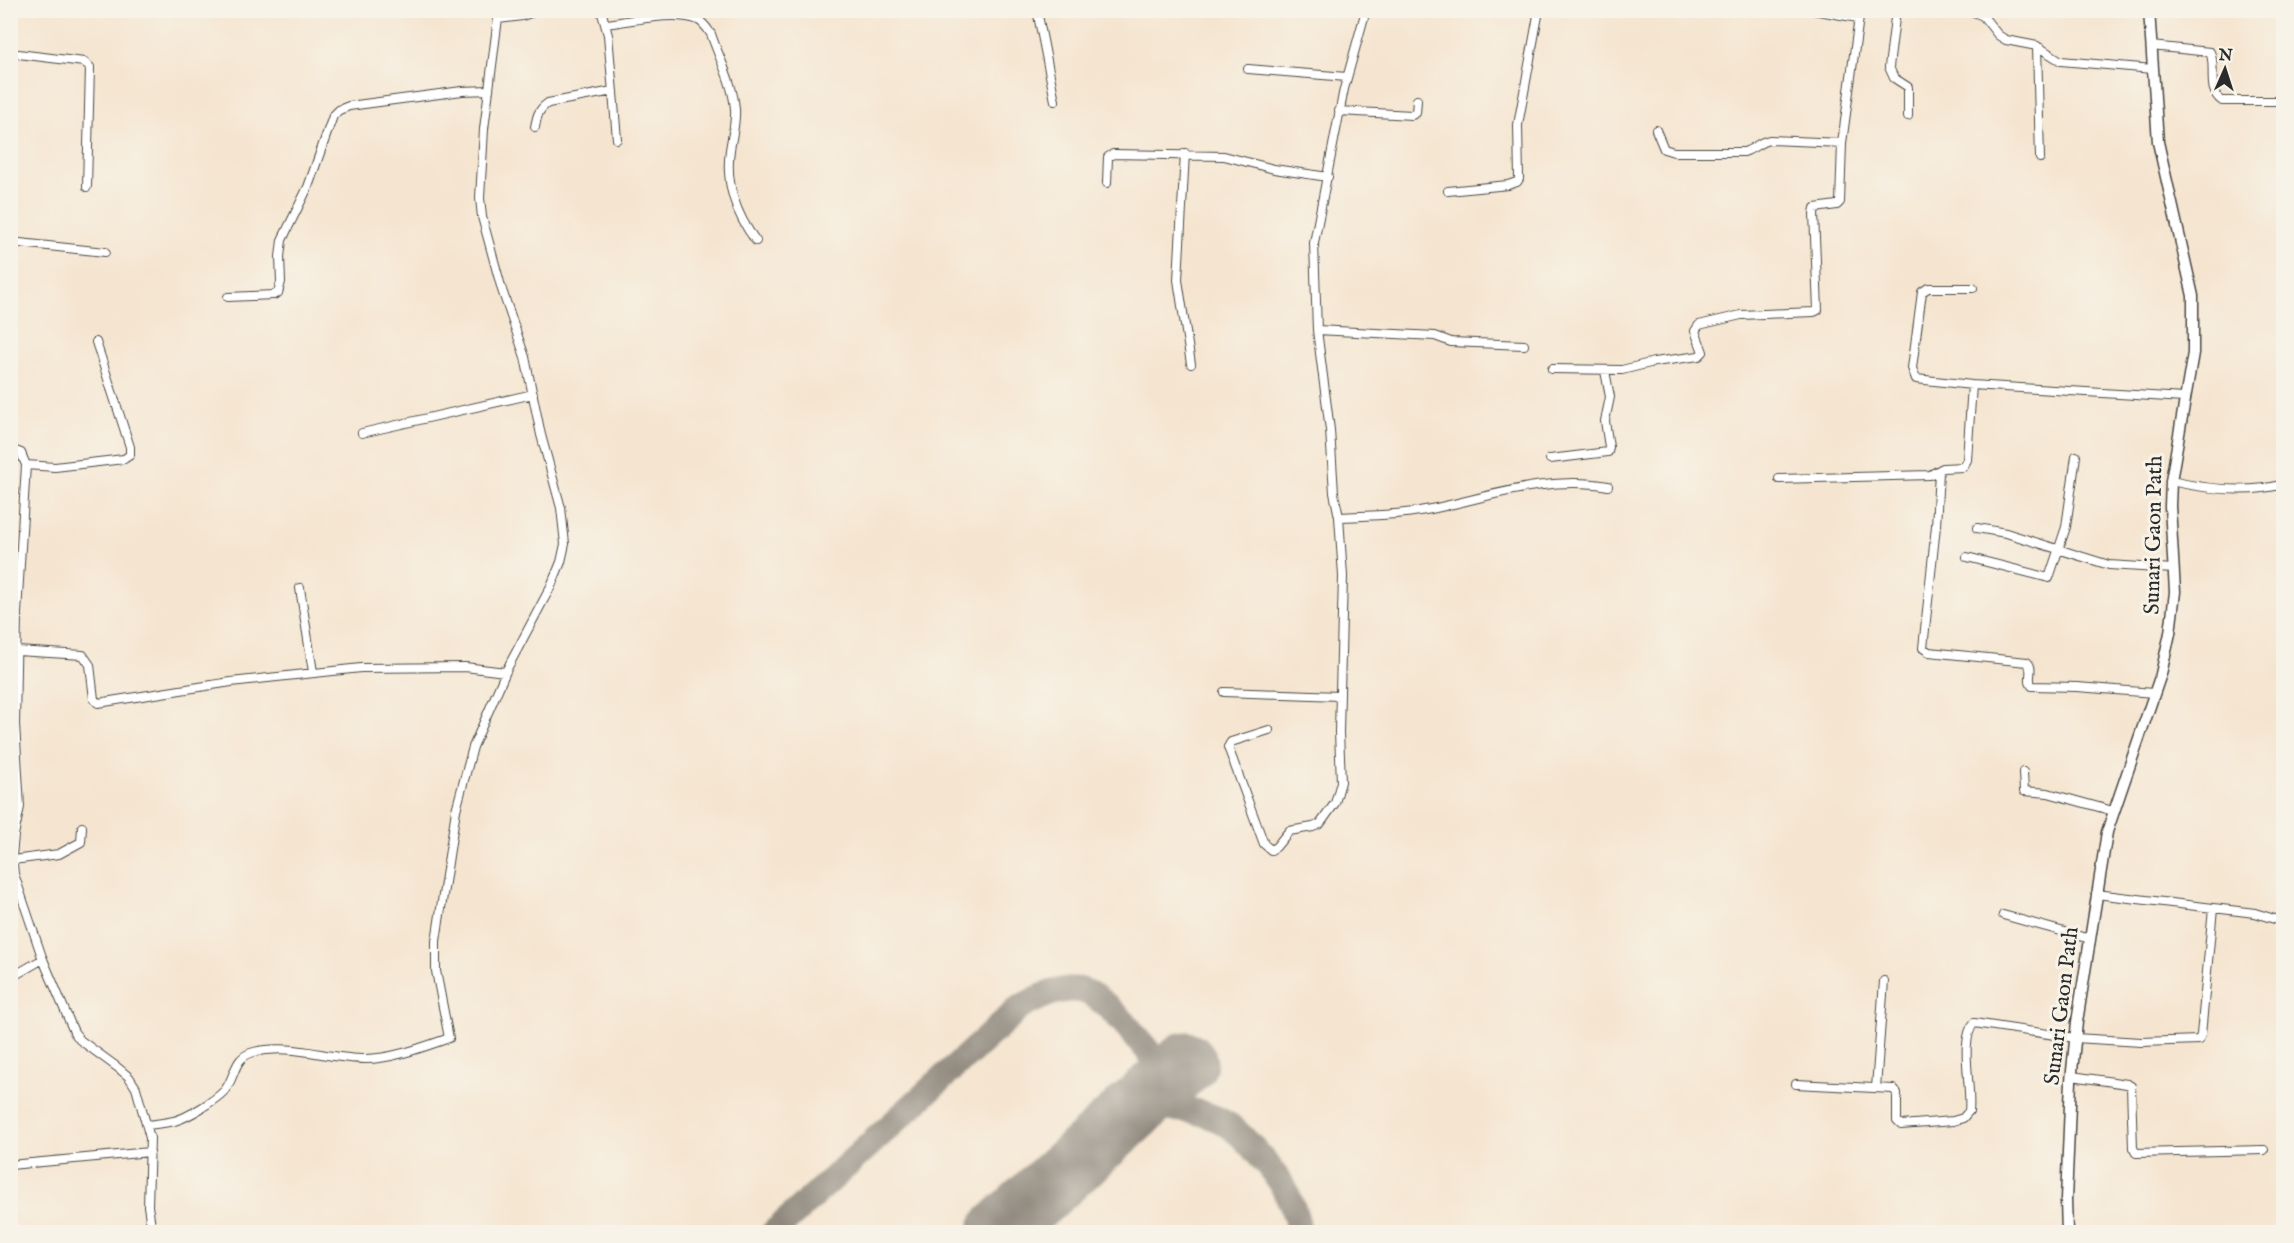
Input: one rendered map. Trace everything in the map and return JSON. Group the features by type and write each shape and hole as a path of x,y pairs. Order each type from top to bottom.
{"street":[{"path":"147,1125 177,1121 216,1098 229,1083 235,1065 253,1052 308,1051 363,1059 379,1058 450,1038 436,971 436,941 456,810 473,747 505,672 551,586 561,562 565,544 561,508 525,357 502,290 482,217 480,181 499,15 522,16 539,10"},
{"path":"601,10 606,24 617,139"},
{"path":"1037,10 1055,101"},
{"path":"1269,730 1231,742 1228,747 1264,844 1271,850 1276,848 1289,831 1320,824 1335,803 1342,775 1340,696 1343,576 1330,430 1317,330 1314,243 1339,111 1366,10"},
{"path":"1448,191 1508,185 1519,179 1518,125 1539,10"},
{"path":"1552,369 1622,370 1654,362 1702,356 1703,350 1695,331 1699,325 1741,315 1816,311 1819,300 1814,244 1814,210 1817,207 1837,205 1840,202 1842,142 1859,14 1813,10"},
{"path":"1896,10 1889,67 1894,78 1908,87 1908,116"},
{"path":"1970,10 1983,16 1991,27 2006,40 2037,46 2061,61 2152,69"},
{"name":"Sunari Gaon Path","path":"2067,1233 2066,1200 2075,1038 2106,832 2162,674 2170,633 2175,592 2170,515 2171,481 2193,353 2193,296 2158,142 2149,10"},
{"path":"606,24 678,17 694,18 706,26 711,34 734,100 735,112 729,166 733,196 738,214 756,241"},
{"path":"2037,46 2040,158"},
{"path":"2151,46 2210,52 2216,95 2222,101 2283,101"},
{"path":"10,53 84,62 90,67 87,187"},
{"path":"1248,69 1347,77"},
{"path":"228,297 278,293 281,282 282,240 308,187 333,116 339,110 349,106 447,92 489,90"},
{"path":"535,127 537,114 548,103 613,91"},
{"path":"1339,111 1412,115 1416,112 1417,100"},
{"path":"1656,130 1664,149 1674,152 1744,152 1770,140 1842,142"},
{"path":"1107,183 1110,155 1185,153 1236,158 1274,169 1328,177"},
{"path":"1185,153 1178,280 1191,364"},
{"path":"10,242 105,252"},
{"path":"1973,288 1928,288 1922,292 1912,368 1914,376 1920,380 2184,398"},
{"path":"1317,330 1435,336 1451,342 1524,345"},
{"path":"26,465 55,467 124,459 130,455 130,447 96,342"},
{"path":"1550,459 1608,452 1605,422 1610,397 1605,371"},
{"path":"1779,479 1930,475 1943,468 1963,466 1966,463 1972,385"},
{"path":"362,433 533,394"},
{"path":"10,449 21,453 26,465 17,613 15,724 21,793 14,835 14,874 43,959 74,1032 80,1040 129,1077 136,1088 147,1125 150,1152 148,1206 152,1233"},
{"path":"1967,557 2048,578 2051,575 2069,512 2076,456"},
{"path":"1939,472 1936,526 1923,648 1929,652 2027,662 2031,668 2030,684 2032,686 2154,693"},
{"path":"2171,481 2219,489 2283,484"},
{"path":"1339,518 1429,509 1517,489 1559,483 1589,482 1608,486"},
{"path":"1977,528 2006,533 2109,565 2174,569"},
{"path":"300,588 313,672"},
{"path":"17,651 83,655 90,665 93,699 98,703 313,672 465,666 505,672"},
{"path":"1224,692 1340,696"},
{"path":"2023,772 2024,791 2048,793 2113,810"},
{"path":"13,861 63,853 81,842 82,826"},
{"path":"2096,894 2255,913 2283,922"},
{"path":"1796,1084 1895,1091 1898,1096 1897,1121 1901,1125 1963,1118 1969,1111 1968,1049 1969,1033 1974,1023 2075,1038 2141,1042 2199,1040 2213,908"},
{"path":"2003,915 2090,939"},
{"path":"10,978 43,959"},
{"path":"1876,1088 1884,981"},
{"path":"2072,1076 2131,1086 2133,1148 2136,1153 2264,1149"},
{"path":"10,1165 150,1152"}],"taxiway":[{"path":"774,1232 1018,1009 1048,994 1064,990 1080,990 1091,994 1115,1014 1169,1077"},
{"path":"1126,1116 1150,1110 1176,1109 1202,1113 1229,1125 1253,1148 1283,1186 1293,1207 1299,1232"}],"runway":[{"path":"999,1232 1186,1063"}]}
